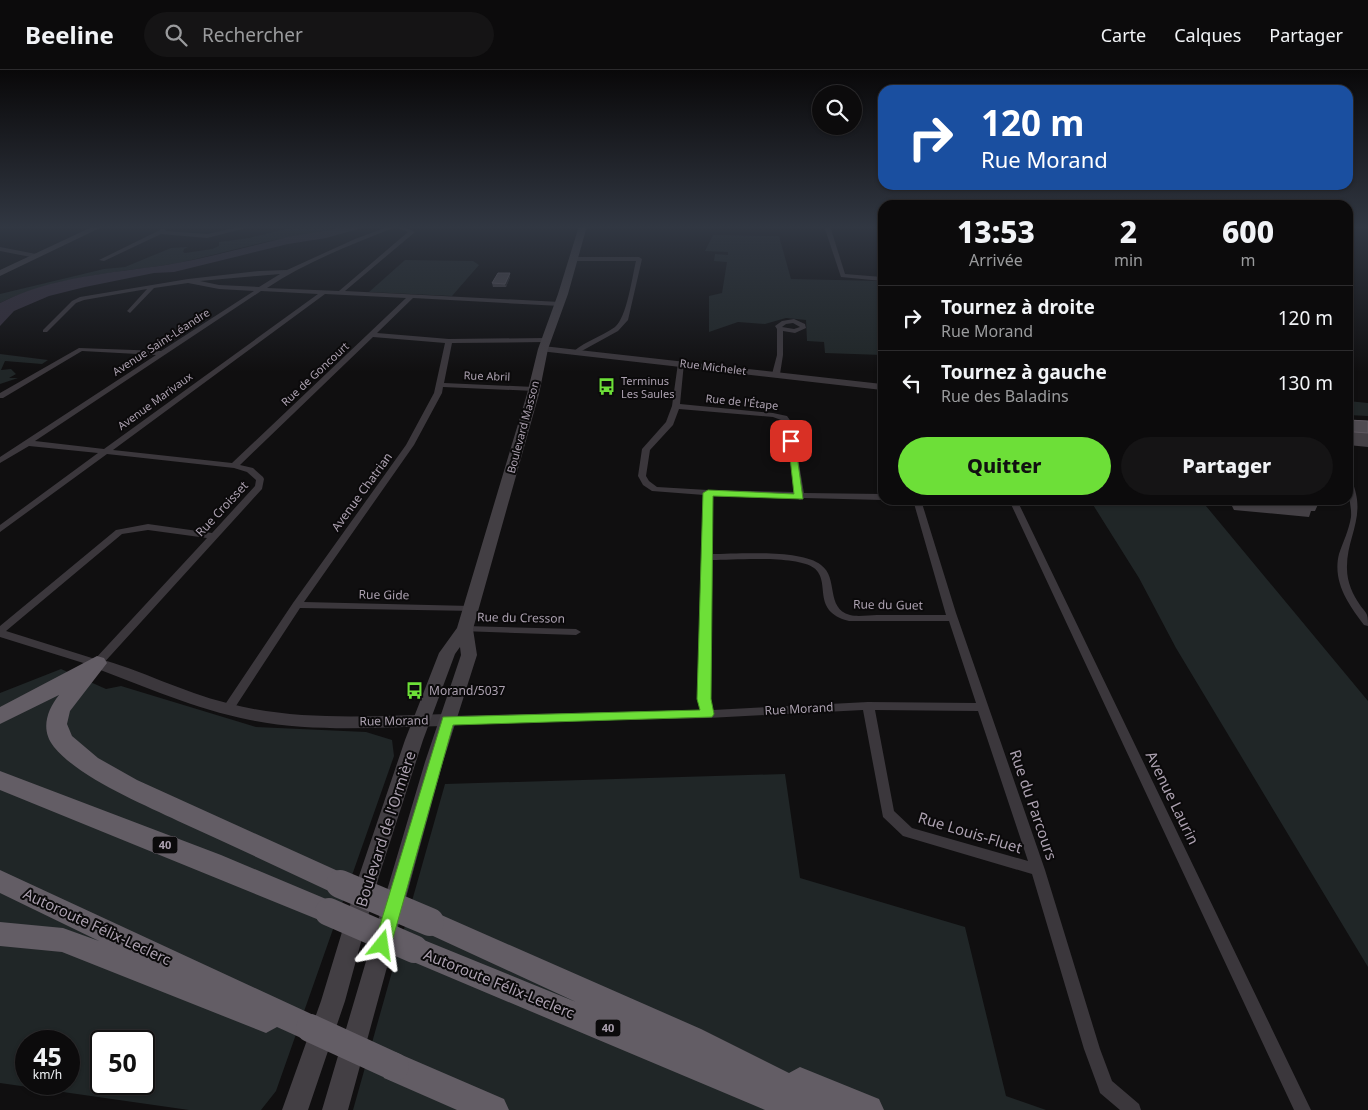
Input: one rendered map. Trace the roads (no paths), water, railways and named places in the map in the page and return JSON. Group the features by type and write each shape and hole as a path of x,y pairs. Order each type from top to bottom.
{"highway":[{"path":"0,716 38,698 96,663"},
{"path":"96,663 60,709 56,724 62,741 90,764 129,787 340,884 430,922 690,1039 868,1110"},
{"name":"Autoroute Félix-Leclerc","path":"0,780 212,863 803,1110"},
{"name":"Autoroute Félix-Leclerc","path":"0,881 310,1028 493,1110"},
{"path":"0,934 63,940 267,1019 310,1028"},
{"path":"690,1039 829,1110"}],"main road":[{"name":"Boulevard Masson","path":"422,720 447,653 465,629 534,389 544,344 569,275"},
{"name":"Boulevard Masson","path":"448,720 469,655 465,629"},
{"name":"Boulevard de l'Ormière","path":"295,1110 333,1001 369,876 422,720"},
{"name":"Boulevard de l'Ormière","path":"334,1110 448,720"}],"street":[{"path":"45,331 77,300 153,286 245,275"},
{"name":"Avenue Saint-Léandre","path":"0,461 160,353 283,275"},
{"path":"340,293 362,275"},
{"path":"576,352 587,342 621,327 625,320 635,275"},
{"path":"843,275 878,279"},
{"path":"188,281 219,287 560,304"},
{"path":"130,311 153,286"},
{"name":"Avenue Marivaux","path":"0,529 324,292"},
{"name":"Rue de Goncourt","path":"234,466 373,335 410,297"},
{"path":"776,374 780,354 780,329"},
{"path":"373,335 449,341 544,344"},
{"name":"Avenue Chatrian","path":"228,709 297,605 410,445 438,393 449,341"},
{"name":"Rue Michelet","path":"544,344 576,352 878,387"},
{"path":"0,396 76,351 86,348 160,353"},
{"path":"681,363 676,406 670,423 646,448 642,476 646,483 655,488 708,493 800,497 878,497"},
{"name":"Rue Abril","path":"439,385 534,389"},
{"name":"Rue de l'Étape","path":"676,406 773,415 784,418 788,423 800,497"},
{"name":"Rue Croisset","path":"27,443 234,466 250,470 260,479 259,487 96,663"},
{"path":"708,493 704,699 708,714"},
{"path":"1353,498 1356,509 1355,524 1342,564 1344,584 1358,610 1368,623"},
{"name":"Rue du Parcours","path":"919,505 982,707 1038,870 1092,1049 1106,1087 1133,1110"},
{"name":"Avenue Laurin","path":"1015,505 1303,1110"},
{"path":"0,632 119,532 148,527 214,536"},
{"name":"Rue du Guet","path":"706,557 794,558 811,562 819,567 822,572 830,606 838,613 849,618 954,618"},
{"name":"Rue Gide","path":"297,605 471,610"},
{"name":"Rue du Cresson","path":"465,629 576,632"},
{"name":"Rue Morand","path":"0,632 228,709 271,718 322,721 448,720 708,714 868,706 982,707"},
{"name":"Rue Louis-Fluet","path":"868,706 888,813 897,823 908,832 1038,870"}],"place":[{"name":"Terminus Les Saules","path":"607,387"},
{"name":"Morand/5037","path":"415,691"}]}
